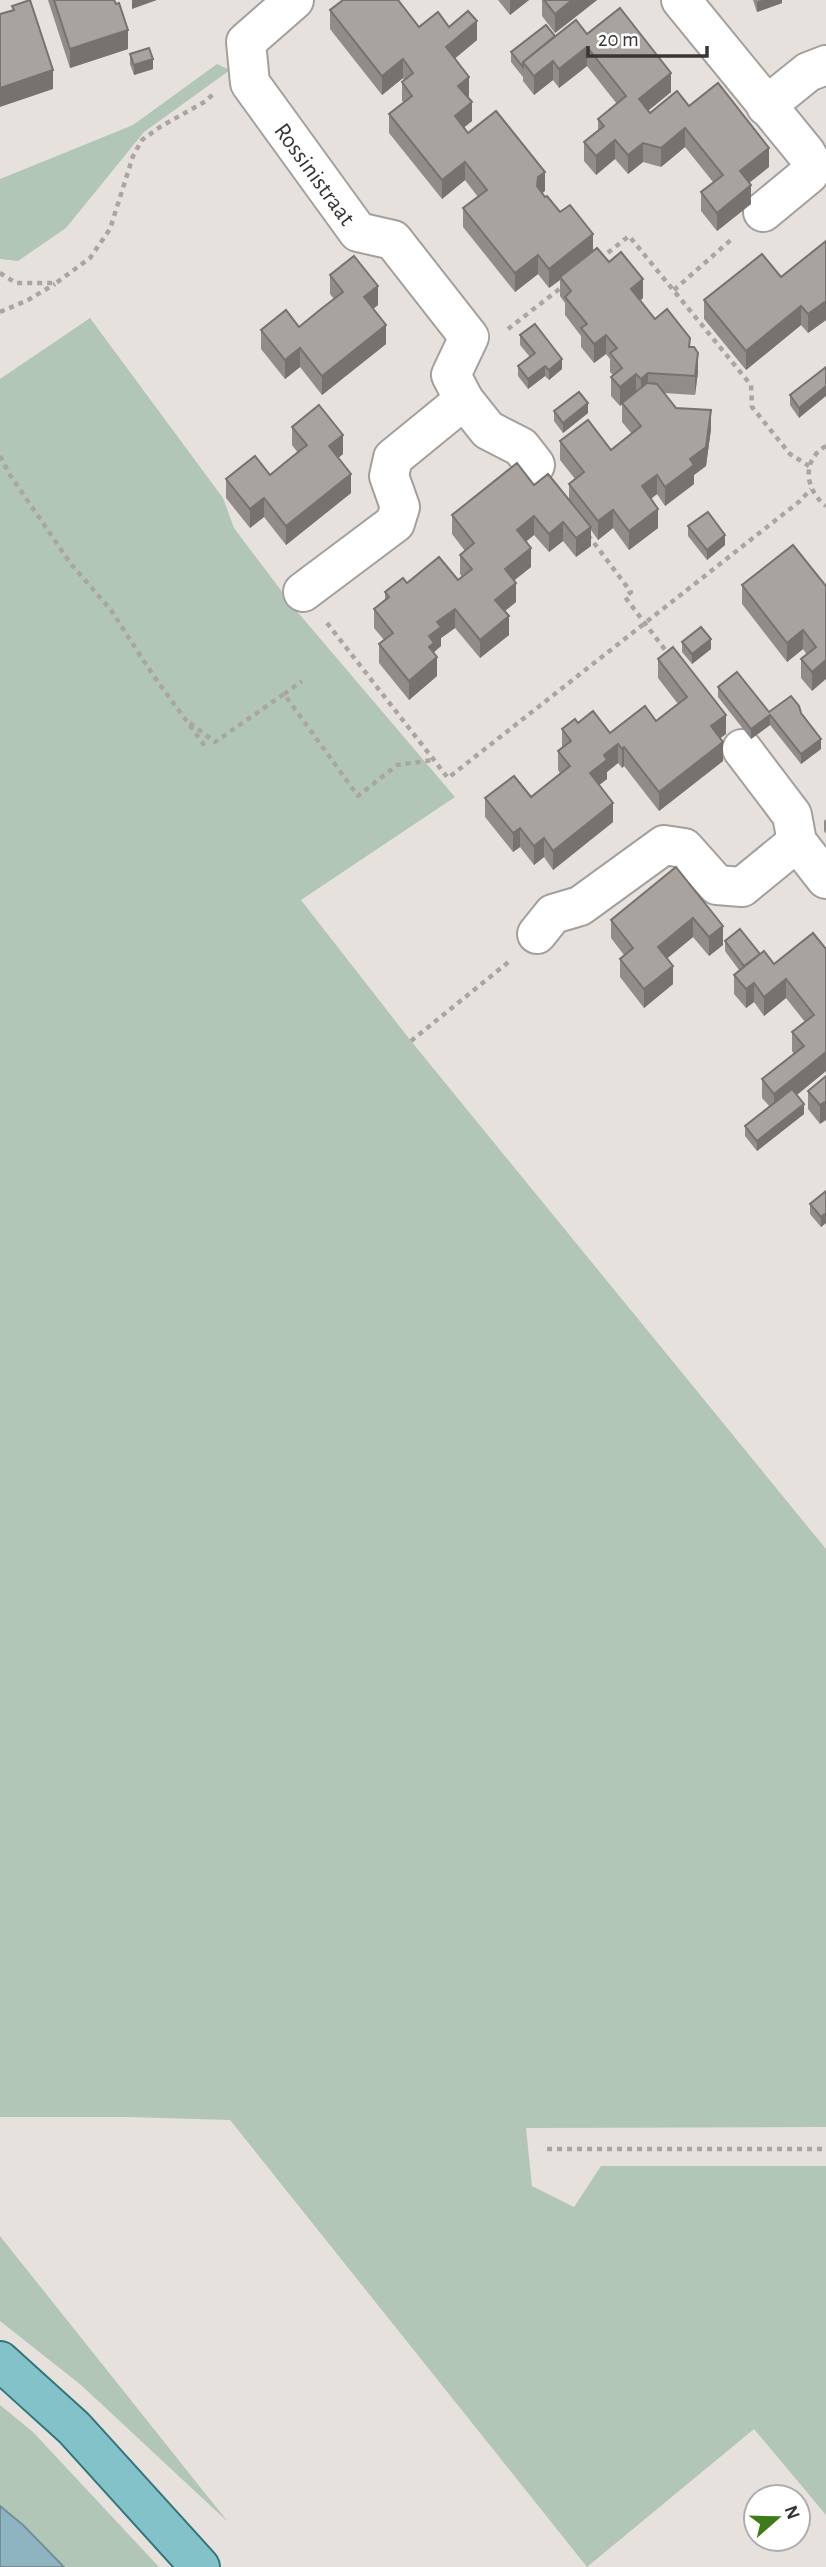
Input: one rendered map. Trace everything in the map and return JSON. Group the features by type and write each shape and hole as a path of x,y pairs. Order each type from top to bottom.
{"main road":[{"path":"0,2361 74,2428 200,2567"}],"street":[{"path":"248,62 246,42 294,0"},
{"path":"681,0 806,153 812,164 809,174 763,212"},
{"name":"Rossinistraat","path":"248,62 250,83 358,232 393,240 468,337"},
{"path":"766,106 808,72 826,65"},
{"path":"468,337 451,375 464,400 488,430 521,447 535,465"},
{"path":"303,592 395,523 400,507 389,477 393,458 464,400"},
{"path":"742,749 792,815 797,842 826,879"},
{"path":"537,934 553,914 580,906 664,845 684,848 717,885 742,887 797,842"}],"path":[{"path":"0,312 28,300 90,258 110,229 133,156 142,140 206,101 248,62"},
{"path":"674,290 763,212"},
{"path":"597,261 629,236 751,385 752,407 790,454 809,466"},
{"path":"0,273 16,282 56,283"},
{"path":"468,337 490,343 565,285"},
{"path":"824,446 809,466 811,489 816,498 826,506"},
{"path":"0,456 10,475 72,564 111,610 207,749"},
{"path":"303,592 447,778 800,501 811,489"},
{"path":"583,528 631,592 625,597 677,664"},
{"path":"186,720 215,742 302,681"},
{"path":"284,694 358,796 397,765 434,760"},
{"path":"411,1041 525,949 537,934"},
{"path":"547,2149 826,2149"}],"green space":[{"path":"217,64 230,70 144,132 66,228 18,261 0,259 0,179 133,125"},
{"path":"90,318 223,498 234,528 295,609 455,797 301,900 411,1041 826,1549 826,2127 526,2128 532,2186 574,2207 601,2166 826,2166 826,2515 812,2498 812,2483 799,2483 754,2429 587,2567 230,2120 0,2117 0,379"},
{"path":"0,2236 228,2522 81,2385 0,2321"},
{"path":"0,2405 33,2432 159,2567 64,2567 23,2525 0,2506"}],"water":[{"path":"0,2506 23,2525 64,2567 0,2567"}],"building":[{"path":"30,0 53,70 0,88 0,14 14,10 12,6"},
{"path":"54,0 114,0 116,4 119,3 128,30 70,49"},
{"path":"343,0 398,0 419,27 438,12 449,27 468,11 477,21 446,47 469,77 458,86 472,102 455,116 468,133 496,111 545,172 538,177 537,186 545,197 547,196 560,212 570,205 593,234 549,269 538,255 515,273 463,208 487,190 465,162 442,180 389,114 412,96 402,82 413,73 403,59 382,76 330,10"},
{"path":"544,0 572,0 555,14"},
{"path":"620,8 671,73 639,99 650,113 677,91 689,106 718,83 769,148 740,171 751,185 717,213 701,192 723,175 685,128 661,148 643,143 628,155 615,140 596,156 584,142 604,126 598,119 626,96 587,47 559,69 553,61 534,76 523,62 576,20 587,34"},
{"path":"546,25 555,36 523,62 523,67 511,52"},
{"path":"149,48 153,59 134,65 130,54"},
{"path":"826,241 826,301 808,314 801,306 746,351 704,300 762,254 781,277"},
{"path":"597,248 609,262 621,252 643,279 631,289 655,319 667,309 690,338 689,347 694,347 698,353 695,376 648,373 641,379 636,374 620,387 611,377 622,368 610,353 617,348 606,335 594,344 581,328 587,324 565,297 571,291 560,277"},
{"path":"354,256 378,286 364,297 386,325 322,376 300,348 285,360 261,330 286,310 299,327 343,292 330,275"},
{"path":"535,324 562,359 549,370 545,366 528,379 518,366 535,353 520,335"},
{"path":"826,367 826,386 799,408 790,395"},
{"path":"647,383 657,384 676,408 711,410 706,447 690,459 694,465 665,487 657,475 642,486 658,509 629,531 613,510 598,521 569,484 584,472 560,441 588,420 611,450 641,426 622,403"},
{"path":"579,392 588,403 563,423 554,411"},
{"path":"319,405 343,435 329,446 351,474 286,526 264,498 250,509 226,479 255,456 270,475 307,445 292,427"},
{"path":"517,463 534,485 548,474 591,527 576,538 563,522 549,534 534,516 517,530 531,548 505,569 516,583 495,600 509,616 480,640 455,609 437,622 441,627 429,636 434,643 429,647 437,657 409,681 379,644 393,633 374,609 389,597 385,592 403,578 407,583 439,557 458,580 472,569 460,555 474,543 452,515"},
{"path":"708,512 725,535 707,550 688,526"},
{"path":"793,545 826,586 826,660 812,672 801,659 816,647 803,630 787,643 742,585"},
{"path":"701,627 711,639 692,654 682,642"},
{"path":"673,647 726,715 711,726 723,742 659,792 624,747 622,749 618,744 604,755 607,760 590,773 613,803 553,851 544,838 534,846 520,828 513,833 485,798 514,776 531,797 570,766 558,751 571,741 562,729 575,719 578,723 593,711 610,733 645,706 656,721 687,697 658,659"},
{"path":"737,672 769,712 791,696 821,739 801,754 770,715 751,729 718,687"},
{"path":"676,867 723,926 709,937 693,918 658,947 673,966 644,989 620,959 633,948 611,920"},
{"path":"740,929 760,954 744,966 725,941"},
{"path":"813,933 826,949 826,1052 774,1094 762,1079 804,1046 792,1032 814,1015 786,979 764,997 754,983 746,989 734,975 764,951 774,964"},
{"path":"826,1076 826,1101 820,1105 808,1091"},
{"path":"792,1089 804,1104 757,1141 745,1126"},
{"path":"826,1191 826,1213 821,1217 810,1204"}]}
